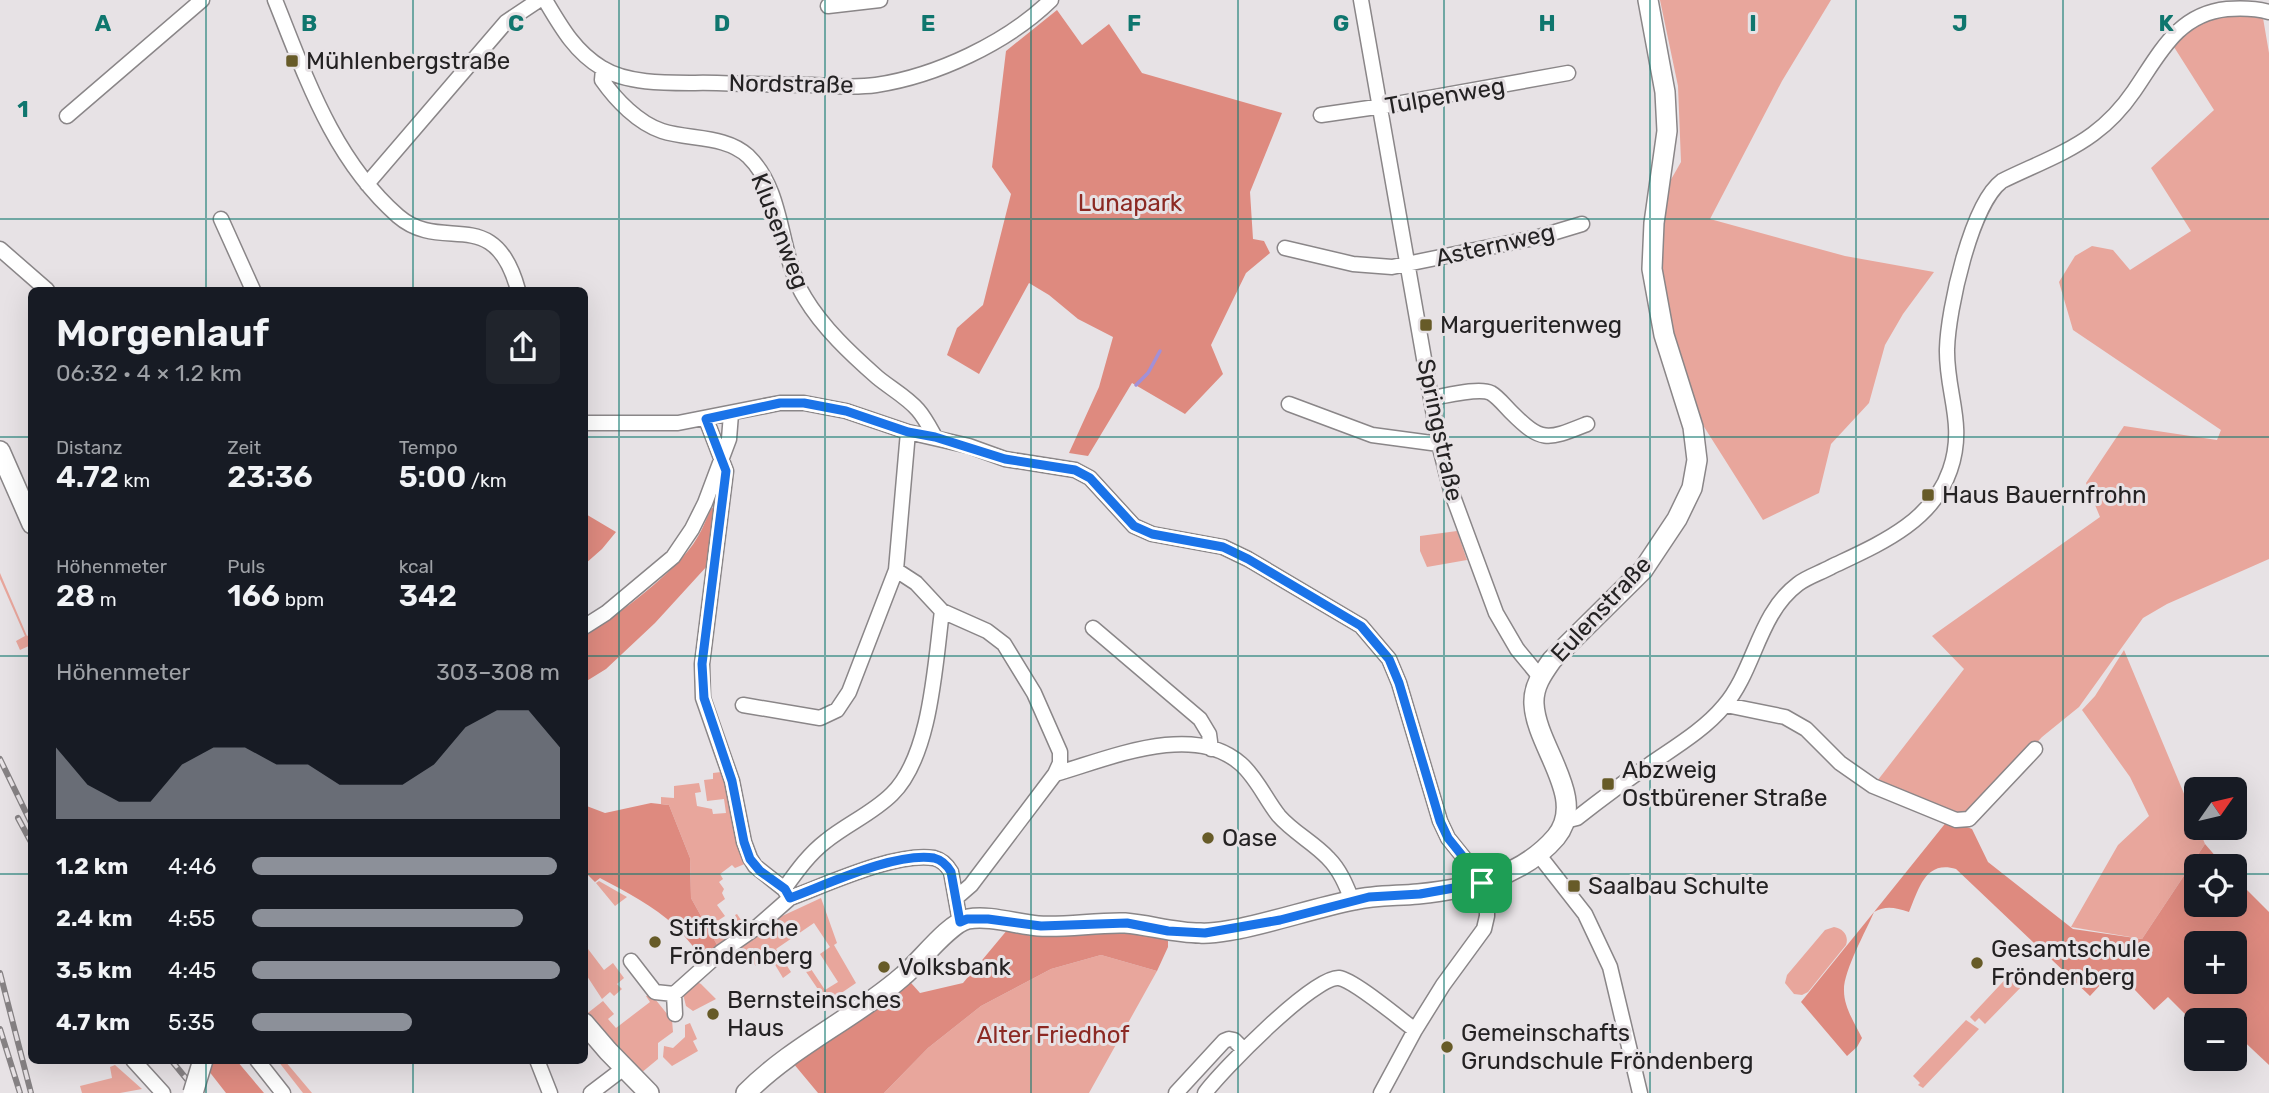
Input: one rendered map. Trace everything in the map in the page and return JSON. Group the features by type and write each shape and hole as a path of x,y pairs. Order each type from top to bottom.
{"main road":[{"name":"Eulenstraße","path":"1565,821 1568,810 1564,791 1535,712 1534,702 1540,677 1552,660 1643,570 1677,519 1692,488 1697,460 1693,428 1664,335 1652,269 1654,223 1667,131 1665,92 1648,0"},
{"path":"0,451 28,515"},
{"path":"746,1093 780,1062 898,980 960,922 967,919 1041,926 1127,923 1168,931 1205,933 1280,920 1352,900 1420,894 1482,883 1520,866 1538,854 1555,838 1565,821"},
{"path":"588,1028 649,1093"},
{"path":"193,1093 202,1064"}],"street":[{"path":"67,116 202,0"},
{"path":"275,0 334,137 368,184 409,225 471,235 491,243 507,260 517,287"},
{"path":"368,184 506,22 539,0"},
{"name":"Nordstraße","path":"545,0 572,44 603,69 636,80 845,86 877,85 942,66 972,54 1023,23 1051,0"},
{"path":"828,6 880,0"},
{"name":"Springstraße","path":"1361,0 1439,444 1451,492 1496,613 1517,649 1540,677"},
{"path":"1565,821 1577,818 1698,730 1726,705 1782,599 1800,583 1907,527 1924,512 1941,490 1950,471 1958,424 1947,351 1950,314 1959,275 1979,214 1993,188 2093,134 2132,94 2165,46 2196,17 2216,10 2236,8 2254,8 2269,12"},
{"name":"Klusenweg","path":"603,69 602,80 609,90 650,126 725,143 737,148 749,158 767,184 791,266 804,297 851,353 918,409 935,437"},
{"name":"Tulpenweg","path":"1321,115 1568,73"},
{"path":"220,219 252,287"},
{"name":"Asternweg","path":"1286,248 1353,264 1392,267 1539,237 1582,224"},
{"path":"0,249 44,287"},
{"path":"1432,398 1481,391 1491,393 1525,426 1545,437 1557,436 1587,424"},
{"path":"588,424 678,423 780,403 804,403 846,411 908,432 935,437 1005,459 1075,470 1090,478 1134,526 1152,534 1223,547 1361,626 1389,659 1399,683 1440,821 1448,838 1477,874 1487,900 1487,916 1483,929 1415,1030 1381,1093"},
{"path":"1289,404 1372,435 1439,444"},
{"path":"588,624 606,613 673,557 705,503 729,439 731,414"},
{"path":"706,419 726,471 702,664 704,698 732,781 744,842 755,866 787,894"},
{"path":"743,705 820,718 837,710 849,692 896,570 908,432"},
{"path":"896,570 916,583 942,611 987,631 1004,644 1034,693 1060,752 1060,763 1055,774 971,885 956,898"},
{"path":"631,961 655,992 674,994 721,952 757,927 787,894 805,860 825,842 882,803 902,784 925,729 942,611"},
{"path":"1093,628 1200,719 1209,734 1211,749"},
{"path":"1726,705 1786,717 1806,729 1840,763 1873,786 1956,820 1969,819 2035,749"},
{"path":"1055,774 1158,744 1181,744 1211,749 1234,758 1244,767 1280,817 1328,858 1340,873 1352,900"},
{"path":"1538,854 1585,914 1611,967 1640,1093"},
{"path":"787,894 908,858 936,858 951,872 960,922"},
{"path":"1205,1093 1244,1050 1284,1013 1333,978 1348,981 1415,1030"},
{"path":"674,994 675,1014"},
{"path":"1176,1093 1224,1041 1234,1040 1244,1050"},
{"path":"137,1064 163,1093"},
{"path":"260,1064 283,1093"},
{"path":"539,1064 550,1093"},
{"path":"591,1093 624,1068"}],"green space":[{"path":"1660,0 1831,0 1782,81 1710,219 1845,256 1934,272 1903,314 1885,345 1869,403 1831,444 1819,493 1763,520 1701,422 1679,360 1663,295 1658,255 1669,183 1681,162 1678,86"},
{"name":"Lunapark","path":"1057,10 1082,45 1109,24 1142,73 1282,113 1250,192 1253,239 1264,241 1270,253 1246,273 1211,345 1223,374 1185,414 1132,383 1088,456 1069,453 1099,387 1113,337 1078,319 1049,295 1029,283 979,374 947,355 957,328 983,305 1011,194 992,167 1006,51"},
{"path":"2237,15 2263,18 2269,53 2269,559 2167,604 2143,618 2079,707 2042,737 1968,816 1958,818 1874,785 1964,669 1932,636 2100,517 2086,483 2124,426 2217,440 2221,430 2073,330 2059,282 2075,256 2092,246 2113,250 2130,270 2191,231 2151,168 2214,110 2174,47 2201,24"},
{"path":"716,506 708,565 655,623 606,669 588,680 588,634 629,605 676,564 697,538 712,508"},
{"path":"588,515 616,532 588,561"},
{"path":"1457,531 1467,560 1427,567 1420,551 1420,536"},
{"path":"0,573 28,636 28,646 20,650 16,641 25,636 0,579"},
{"path":"2124,650 2184,794 2184,840 2203,840 2205,844 2198,854 2184,854 2184,876 2142,939 2071,927 2118,845 2149,816 2130,777 2082,710 2095,696"},
{"path":"719,761 752,861 735,868 732,865 720,874 723,879 719,882 724,889 722,893 725,899 717,905 725,916 713,924 719,932 737,919 737,914 747,929 721,952 691,898 690,858 669,805 661,804 661,797 674,798 674,786 699,783 701,792 695,793 697,806 712,809 713,814 726,813 724,799 707,801 704,780 713,779 713,773 721,772"},
{"path":"651,803 669,805 690,858 691,898 721,952 708,964 658,912 600,878 595,882 588,875 588,807 605,813"},
{"path":"1948,820 1972,829 1988,862 2073,929 2142,939 2184,876 2184,917 2247,917 2247,890 2269,912 2269,1065 2247,1044 2247,1008 2184,1008 2184,1013 2168,997 2154,1010 2115,969 2090,996 1956,869 1945,867 1930,873 1920,886 1909,912 1895,908 1874,912"},
{"path":"2205,844 2214,854 2198,854"},
{"path":"599,881 627,897 615,906 596,883"},
{"path":"821,898 837,943 834,945 856,983 831,1000 824,998 800,963 805,960 825,990 838,982 820,954 830,947 814,923 776,949 791,972 783,978 771,958 766,957 756,966 741,950 743,945 780,917"},
{"path":"1874,912 1845,983 1846,1003 1862,1038 1847,1056 1801,1002"},
{"path":"1013,923 1168,931 1168,947 1157,971 1101,955 1051,969 981,1006 928,1048 884,1093 818,1093 788,1057 904,975 920,993 963,983"},
{"path":"1834,927 1845,933 1846,945 1808,992 1802,995 1794,994 1785,983 1787,975 1825,930"},
{"path":"588,949 604,970 613,963 624,978 617,984 622,989 614,996 610,992 602,999 588,978"},
{"name":"Alter Friedhof","path":"1101,955 1157,971 1089,1093 884,1093 928,1048 981,1006 1051,969"},
{"path":"2014,970 2027,981 1985,1024 1979,1018 1975,1022 1970,1017"},
{"path":"697,982 716,999 693,1011 686,1006 683,994"},
{"path":"651,994 672,1020 673,1032 658,1043 658,1059 635,1078 588,1021 588,1013 603,1001 614,1014 608,1019 616,1028 650,1002 646,996"},
{"path":"1966,1020 1979,1029 1923,1088 1918,1085 1920,1083 1913,1076"},
{"path":"690,1023 697,1039 693,1041 698,1051 672,1066 663,1057 664,1046 673,1048 685,1037 685,1025"},
{"path":"203,1064 240,1064 264,1093 226,1093"},
{"path":"280,1064 288,1064 312,1093 303,1093"},
{"path":"115,1065 142,1089 120,1093 82,1093 80,1086 112,1078 110,1067"}],"waterway":[{"path":"1136,385 1148,373 1160,351"}],"railway":[{"path":"0,759 28,817"},
{"path":"18,818 28,837"},
{"path":"0,973 31,1093"},
{"path":"0,1029 20,1093"},
{"path":"174,1064 198,1093"}],"place":[{"name":"Mühlenbergstraße","path":"292,61"},
{"name":"Margueritenweg","path":"1426,325"},
{"name":"Haus Bauernfrohn","path":"1928,495"},
{"name":"Abzweig Ostbürener Straße","path":"1608,784"},
{"name":"Oase","path":"1208,838"},
{"name":"Saalbau Schulte","path":"1574,886"},
{"name":"Stiftskirche Fröndenberg","path":"655,942"},
{"name":"Gesamtschule Fröndenberg","path":"1977,963"},
{"name":"Volksbank","path":"884,967"},
{"name":"Bernsteinsches Haus","path":"713,1014"},
{"name":"Gemeinschafts Grundschule Fröndenberg","path":"1447,1047"}],"route":[{"path":"780,403 804,403 846,411 908,432 969,446 1005,459 1075,470 1090,478 1134,526 1152,534 1223,547 1361,626 1389,659 1399,683 1440,821 1448,838 1482,883 1420,894 1352,900 1280,920 1205,933 1168,931 1127,923 1041,926 988,919 967,919 960,922 951,872 936,858 908,858 842,878 790,898 785,889 760,871 750,859 732,781 705,706 702,664 726,471 706,419 780,403"}]}
